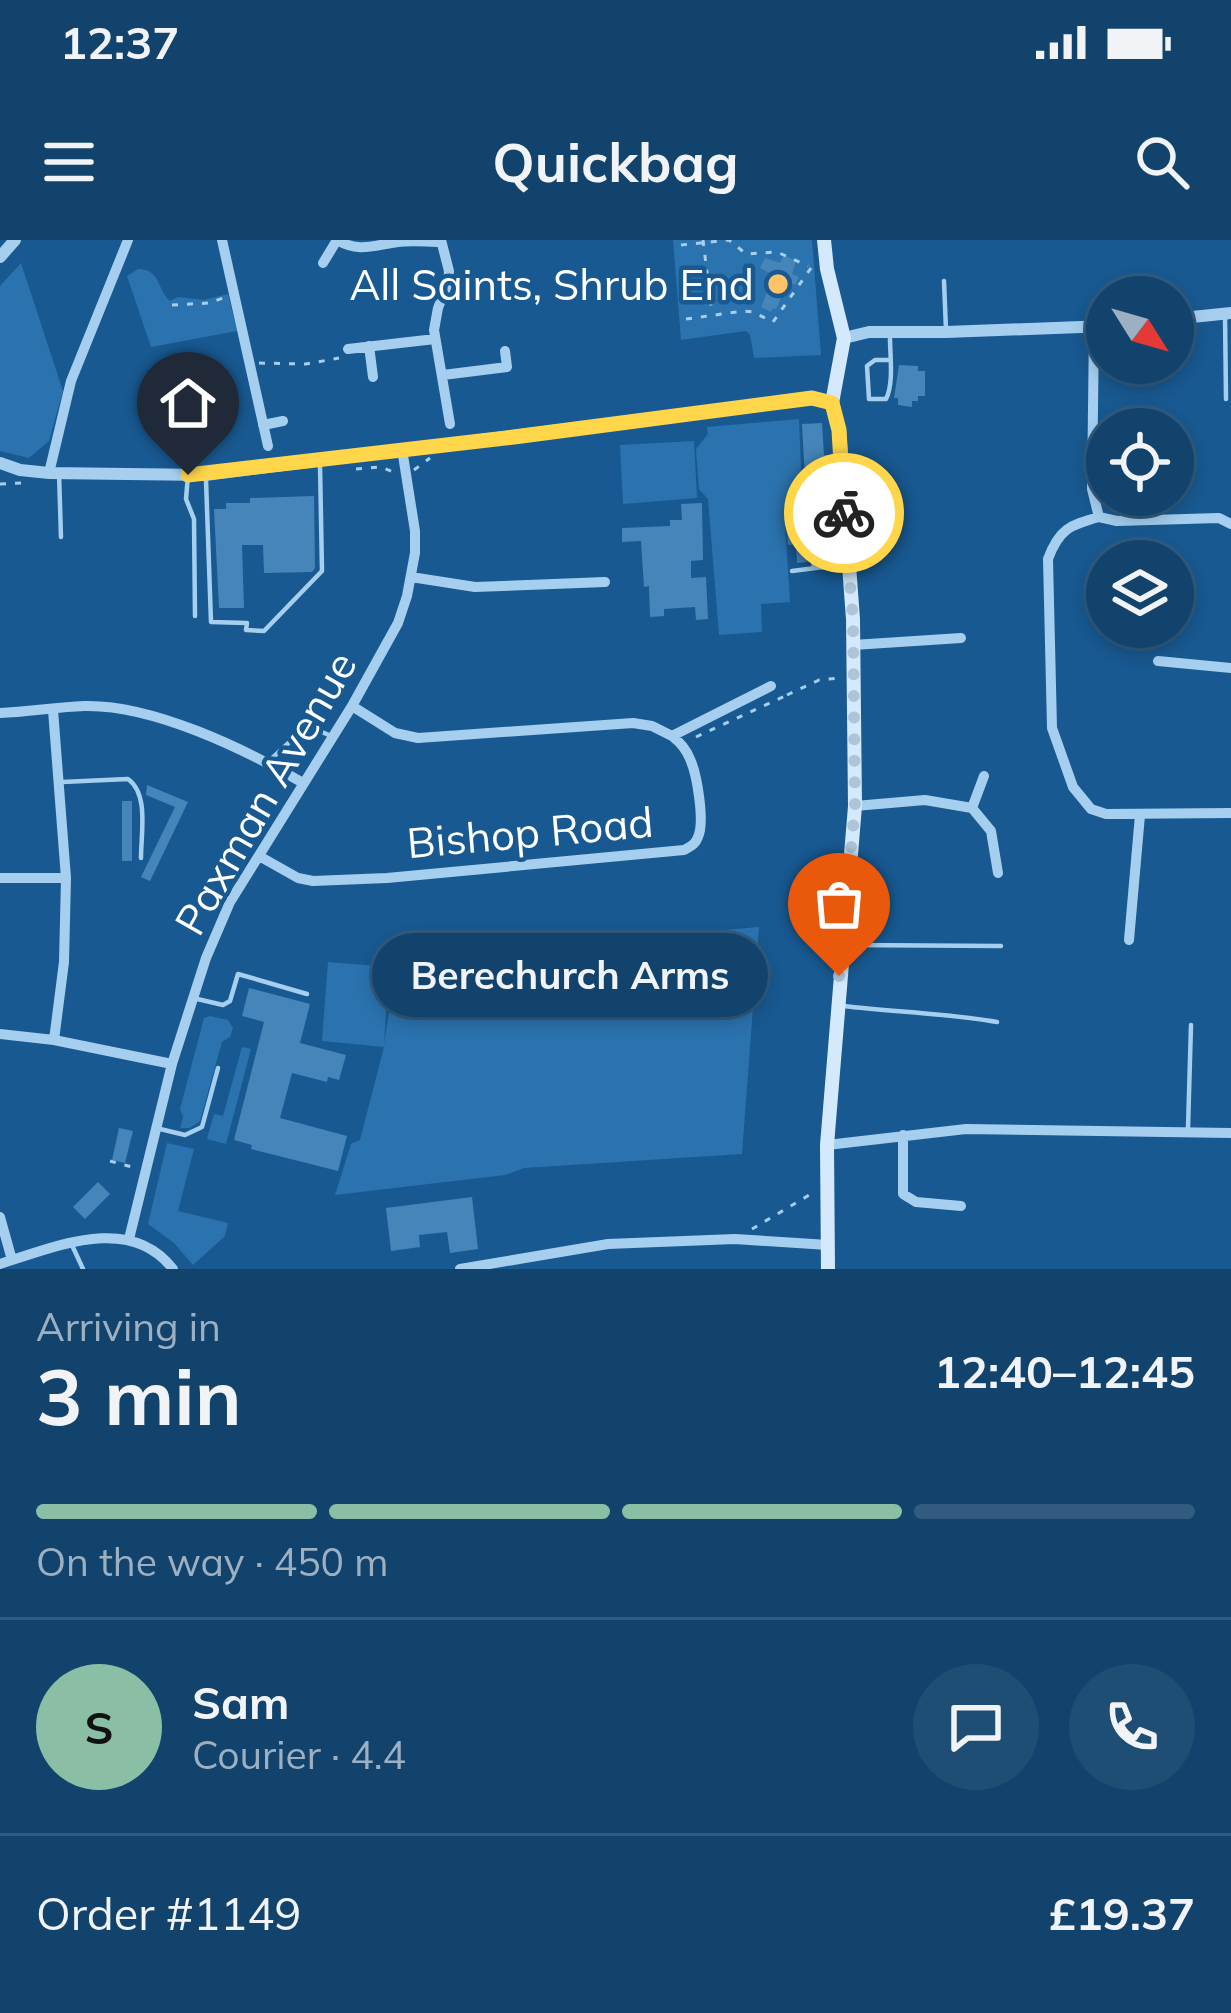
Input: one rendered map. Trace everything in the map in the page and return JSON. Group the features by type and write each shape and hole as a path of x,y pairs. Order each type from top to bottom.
{"main road":[{"path":"824,240 819,268 844,338 832,403 839,430 853,646 855,806 826,1145 827,1269"}],"street":[{"path":"0,257 15,240"},
{"path":"54,473 71,381 128,240"},
{"path":"222,240 268,446"},
{"path":"323,263 337,240 364,249 401,241 441,241 448,284 435,320 435,339 450,424"},
{"path":"1194,317 1228,313"},
{"path":"844,338 869,332 1086,327"},
{"path":"348,349 435,339"},
{"path":"369,346 373,377"},
{"path":"506,351 509,381"},
{"path":"442,375 507,367"},
{"path":"1098,384 1093,489 1100,517"},
{"path":"0,463 54,473 205,475 812,398 832,403"},
{"path":"263,424 283,421"},
{"name":"Paxman Avenue","path":"129,1239 172,1064 206,958 230,902 352,706 398,622 415,553 402,449"},
{"path":"1231,524 1219,518 1117,521 1100,517 1073,524 1055,539 1048,559 1052,728 1073,787 1091,808 1106,814 1231,813"},
{"path":"410,577 475,587 605,582"},
{"path":"853,646 961,638"},
{"path":"1158,661 1231,668"},
{"path":"352,706 395,733 418,738 633,723 652,726 677,740 771,686"},
{"path":"0,713 86,706 129,711 199,731 303,782"},
{"path":"53,710 66,878 64,962 54,1040"},
{"name":"Bishop Road","path":"259,856 313,881 684,850 698,839 700,829 692,761 677,740"},
{"path":"973,808 984,776"},
{"path":"855,806 925,800 973,808 991,832 998,873"},
{"path":"1129,940 1140,815"},
{"path":"0,878 66,878"},
{"path":"0,1034 172,1064"},
{"path":"826,1145 1004,1129 1231,1133"},
{"path":"903,1135 903,1194 916,1202 961,1206"},
{"path":"0,1217 6,1262 31,1263 71,1244 100,1237 129,1239 151,1249 173,1269"},
{"path":"460,1269 505,1266 608,1244 735,1239 828,1245"}],"lane":[{"path":"944,281 946,332"},
{"path":"1226,399 1228,313"},
{"path":"889,332 890,360 889,396 869,399 867,366 875,359 890,360"},
{"path":"205,475 211,622 247,623 246,630 264,631 322,571 320,459"},
{"path":"54,473 61,537"},
{"path":"188,475 186,499 194,519 195,616"},
{"path":"814,568 811,543 829,541 837,519 844,517"},
{"path":"792,571 847,564"},
{"path":"268,762 295,736 313,728 331,736"},
{"path":"60,783 134,782 140,793 141,858"},
{"path":"842,945 1000,946"},
{"path":"193,998 223,1006 230,1001 238,974 307,994"},
{"path":"837,1005 997,1022"},
{"path":"1188,1133 1190,1025"},
{"path":"156,1128 185,1135 202,1127 218,1068"},
{"path":"71,1244 83,1269"}],"path":[{"path":"681,244 729,240 746,254 777,252 819,268 773,322 753,312 686,319"},
{"path":"703,241 712,316"},
{"path":"172,305 209,303 234,295"},
{"path":"251,365 306,364 341,358 348,349"},
{"path":"406,470 417,470 429,461 431,446"},
{"path":"677,740 818,680 854,675"},
{"path":"110,1161 131,1167"},
{"path":"735,1239 828,1184"}],"shaded area":[{"path":"673,240 812,240 821,355 754,358 746,331 681,340"},
{"path":"21,263 63,391 49,441 29,458 0,451 0,286"},
{"path":"138,269 155,276 170,301 228,294 237,331 151,347 127,276"},
{"path":"799,419 803,521 785,524 790,602 761,604 762,632 719,635 708,499 699,489 696,449 708,434 707,427"},
{"path":"694,441 697,498 623,504 620,445"},
{"path":"759,927 742,1154 524,1168 505,1175 335,1195 351,1144 360,1140 384,1047 322,1041 328,962 389,967 384,1045 397,958"},
{"path":"204,1018 228,1020 233,1028 222,1042 200,1121 180,1128 180,1109"},
{"path":"242,1047 251,1049 226,1144 207,1139 214,1114 223,1116"},
{"path":"167,1143 194,1149 178,1211 228,1223 225,1236 193,1265 148,1224"}],"building":[{"name":"All Saints, Shrub End","path":"784,255 796,261 792,274 799,277 795,285 788,282 771,312 761,307 774,275 760,268 765,258 780,263"},
{"path":"899,365 925,371 925,396 912,401 912,407 898,405 894,398"},
{"path":"822,423 830,469 822,469 822,478 805,478 802,424"},
{"path":"314,496 312,572 264,573 263,545 242,545 244,608 219,608 214,509 226,509 226,503 250,503 250,498"},
{"path":"702,503 703,560 691,561 691,578 706,577 708,619 696,620 695,607 664,609 664,616 650,617 641,541 622,542 622,528 670,526 670,520 682,520 681,504"},
{"path":"823,523 824,535 804,541 807,562 797,563 796,544 788,545 786,524"},
{"path":"147,785 188,802 150,881 141,877 175,807 146,795"},
{"path":"122,801 132,801 132,861 122,861"},
{"path":"249,988 310,1004 300,1043 346,1055 339,1080 328,1077 327,1082 292,1073 280,1118 347,1136 338,1171 251,1149 252,1145 234,1140 264,1022 242,1016"},
{"path":"119,1128 133,1131 125,1163 112,1160"},
{"path":"98,1182 110,1194 85,1219 73,1207"},
{"path":"472,1197 478,1249 450,1253 447,1232 419,1235 420,1247 391,1251 386,1208"}],"way so far":[{"path":"839,976 855,806 853,619 844,513"}],"place":[{"name":"All Saints, Shrub End","path":"778,284"},
{"name":"Berechurch Arms","path":"839,976"}],"route":[{"path":"188,475 812,398 832,403 839,430 844,513"}]}
